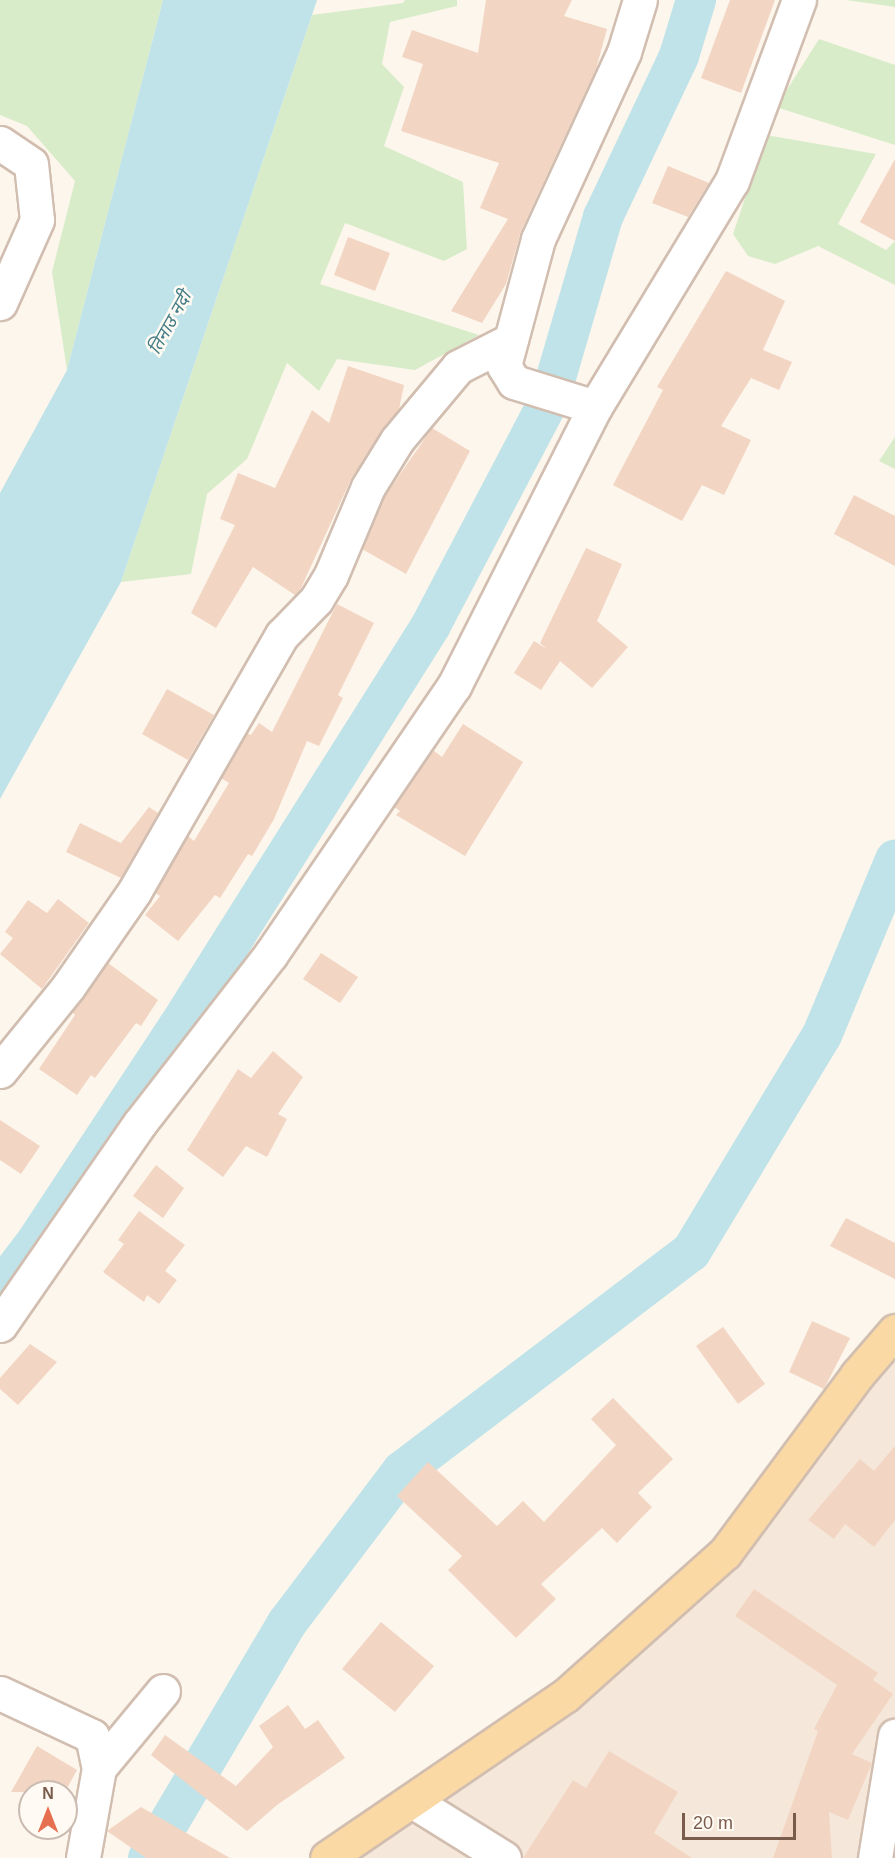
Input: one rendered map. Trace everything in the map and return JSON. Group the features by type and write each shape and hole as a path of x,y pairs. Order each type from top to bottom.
{"main road":[{"path":"327,1858 414,1802 566,1695 725,1553 857,1376 895,1331"}],"street":[{"path":"595,407 514,382 507,353 538,239 624,52 640,0"},
{"path":"0,1326 140,1123 271,954 454,686 595,407 732,181 799,0"},
{"path":"0,143 31,164 37,220 0,303"},
{"path":"0,1071 68,987 134,892 282,635 316,600 331,576 368,487 397,440 458,367 507,353"},
{"path":"99,1768 163,1692"},
{"path":"0,1693 92,1736 99,1768 83,1858"},
{"path":"875,1858 895,1736"},
{"path":"414,1802 504,1858"}],"shaded area":[{"path":"895,1354 895,1858 329,1858 725,1553"}],"green space":[{"path":"0,0 163,0 67,370 52,272 75,181 27,126 0,115"},
{"path":"405,0 457,0 457,6 390,22 382,64 404,87 384,146 463,182 467,249 444,261 345,223 320,284 479,335 415,370 337,359 319,391 287,363 247,459 207,494 191,574 121,582 312,15 403,3"},
{"path":"846,0 895,0 895,7"},
{"path":"819,39 895,65 895,145 776,107"},
{"path":"766,135 876,154 838,224 886,250 895,241 895,285 818,246 775,264 748,256 733,234"},
{"path":"895,437 895,469 879,461"}],"water":[{"name":"तिनाउ नदी","path":"163,0 317,0 121,582 0,799 0,493 67,370"}],"building":[{"path":"486,0 572,0 564,16 607,29 596,69 521,231 506,284 482,323 451,311 508,219 480,208 499,163 401,131 423,64 402,57 412,30 478,53"},
{"path":"730,0 775,0 741,93 701,78"},
{"path":"895,159 895,241 860,222"},
{"path":"668,166 709,183 688,217 652,203"},
{"path":"348,237 390,253 375,291 334,275"},
{"path":"726,271 785,301 763,350 792,362 779,390 751,378 721,426 751,440 724,495 702,485 682,521 613,485 663,390 657,387"},
{"path":"348,366 404,385 399,409 352,477 301,588 295,595 253,567 216,628 191,613 235,525 220,519 238,473 275,488 312,410 329,423"},
{"path":"432,428 470,451 406,574 362,549 385,496"},
{"path":"854,495 895,516 895,566 834,534"},
{"path":"586,548 622,564 597,621 628,647 592,688 560,661 541,690 514,673 534,641 547,649 540,643"},
{"path":"337,604 374,623 338,695 343,698 319,746 307,741 274,819 252,856 248,854 220,898 215,895 178,941 145,915 160,896 155,893 188,836 194,841 229,783 221,778 247,733 251,735 259,723 272,732"},
{"path":"167,689 214,715 188,760 142,734"},
{"path":"463,724 523,762 465,856 396,815 400,811 394,807 433,750 442,757"},
{"path":"149,807 158,813 121,878 66,852 80,823 121,843"},
{"path":"58,899 89,923 42,989 0,954 13,938 5,932 28,900 47,913"},
{"path":"321,953 358,977 340,1003 303,979"},
{"path":"108,963 158,1000 141,1026 136,1023 95,1078 91,1075 77,1095 39,1069 75,1015 72,1012"},
{"path":"273,1051 303,1077 278,1114 287,1119 267,1157 246,1146 223,1177 187,1150 238,1069 251,1078"},
{"path":"0,1120 40,1146 21,1174 0,1160"},
{"path":"156,1165 184,1188 163,1218 133,1196"},
{"path":"139,1211 185,1245 165,1271 177,1280 159,1304 147,1295 144,1302 103,1272 124,1244 118,1240"},
{"path":"846,1218 895,1243 895,1279 830,1246"},
{"path":"812,1321 850,1338 824,1389 789,1372"},
{"path":"723,1327 765,1384 738,1404 696,1346"},
{"path":"30,1344 57,1362 18,1405 0,1389 0,1378"},
{"path":"613,1398 673,1459 638,1493 652,1507 617,1543 602,1528 541,1584 556,1599 516,1638 448,1570 462,1556 397,1496 428,1462 497,1526 523,1501 544,1522 616,1445 591,1419"},
{"path":"895,1446 895,1520 874,1547 845,1524 834,1539 808,1520 860,1459 874,1471"},
{"path":"754,1589 878,1673 873,1680 893,1694 852,1754 872,1763 848,1820 829,1812 832,1858 773,1858 818,1731 814,1729 837,1685 735,1616"},
{"path":"381,1622 434,1666 395,1712 342,1669"},
{"path":"288,1705 305,1729 318,1720 345,1758 277,1805 247,1831 151,1755 165,1735 236,1786 273,1747 259,1726"},
{"path":"37,1746 77,1770 72,1780 18,1780 18,1792 11,1792"},
{"path":"609,1751 678,1792 654,1833 692,1858 523,1858 573,1780 586,1788"},
{"path":"141,1807 230,1858 146,1858 107,1831"}],"waterway":[{"path":"0,1289 36,1242 178,1027 431,625 550,398 603,217 679,56 696,0"},
{"path":"148,1858 287,1623 402,1471 691,1252 822,1035 895,860"}]}
